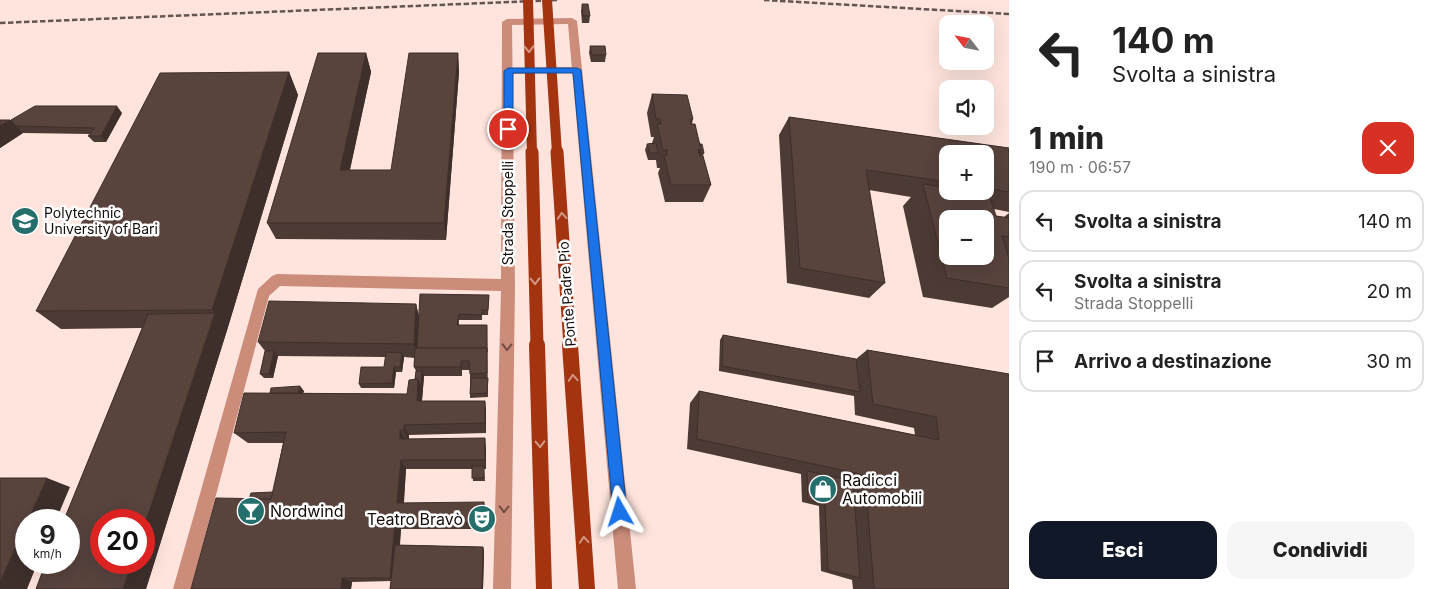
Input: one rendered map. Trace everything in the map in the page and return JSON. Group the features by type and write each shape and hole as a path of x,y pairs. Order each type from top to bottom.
{"main road":[{"name":"Ponte Padre Pio","path":"528,0 544,589"},
{"name":"Ponte Padre Pio","path":"548,0 587,589"}],"street":[{"path":"508,71 577,70"}],"lane":[{"name":"Strada Stoppelli","path":"502,589 508,285 507,22 572,21 628,589"},
{"path":"182,589 263,293 277,280 508,285"}],"building":[{"path":"582,4 588,4 590,16 583,16"},
{"path":"590,46 605,46 606,55 592,55"},
{"path":"318,53 366,53 340,170 391,170 409,53 458,53 444,223 267,223"},
{"path":"289,72 212,310 36,311 160,73"},
{"path":"652,94 687,95 693,119 690,119 691,124 695,124 701,150 698,150 700,156 703,156 711,185 671,185 664,156 667,155 667,150 663,150 657,124 661,124 660,119 656,119"},
{"path":"35,106 117,106 101,136 88,136 95,128 16,126 11,120"},
{"path":"789,117 988,145 939,145 939,181 866,170 885,283 800,268"},
{"path":"0,120 10,120 0,126"},
{"path":"656,143 658,153 650,153 647,144"},
{"path":"700,144 702,144 704,153 700,153"},
{"path":"994,146 1009,148 1009,192 994,190"},
{"path":"923,184 939,187 939,200 991,200 996,216 1009,218 1009,237 1002,236 1009,258 1009,288 947,278 944,265 994,265 994,210 939,210 939,247"},
{"path":"420,294 489,295 488,310 482,310 482,315 459,314 457,325 487,325 487,348 417,348"},
{"path":"269,301 416,304 414,344 258,342"},
{"path":"215,313 150,509 90,509 90,574 128,574 123,589 36,589 42,574 80,574 80,509 68,509 148,314"},
{"path":"723,335 856,359 860,392 722,366"},
{"path":"415,348 487,348 487,373 470,374 469,361 461,361 461,367 414,367"},
{"path":"867,350 1009,374 1009,589 874,589 865,475 697,439 699,391 939,440 936,417 873,404"},
{"path":"265,351 274,351 269,374 260,374"},
{"path":"386,352 402,353 400,367 394,367 392,383 359,384 361,367 384,367"},
{"path":"416,371 422,371 421,387 418,379 415,379"},
{"path":"471,378 488,378 487,393 470,394"},
{"path":"418,379 417,401 485,401 485,423 404,425 404,430 400,430 400,439 485,438 485,460 401,460 397,503 484,502 484,523 395,523 390,578 342,578 341,589 191,589 216,498 271,499 286,432 234,433 244,393 407,394 409,380"},
{"path":"300,386 298,393 270,393 271,388"},
{"path":"472,466 484,466 484,478 472,478"},
{"path":"807,471 853,481 860,578 828,570 825,504 808,500"},
{"path":"0,478 47,478 33,509 15,509 15,549 0,582"},
{"path":"273,492 271,499 249,499 251,493"},
{"path":"395,545 483,547 482,589 390,589"}],"railway":[{"path":"0,23 559,0"},
{"path":"764,0 1009,14"}],"place":[{"name":"Polytechnic University of Bari","path":"25,221"},
{"name":"Radicci Automobili","path":"823,489"},
{"name":"Nordwind","path":"251,511"},
{"name":"Teatro Bravò","path":"482,519"}],"route":[{"path":"508,129 508,71 577,70 620,512"}]}
